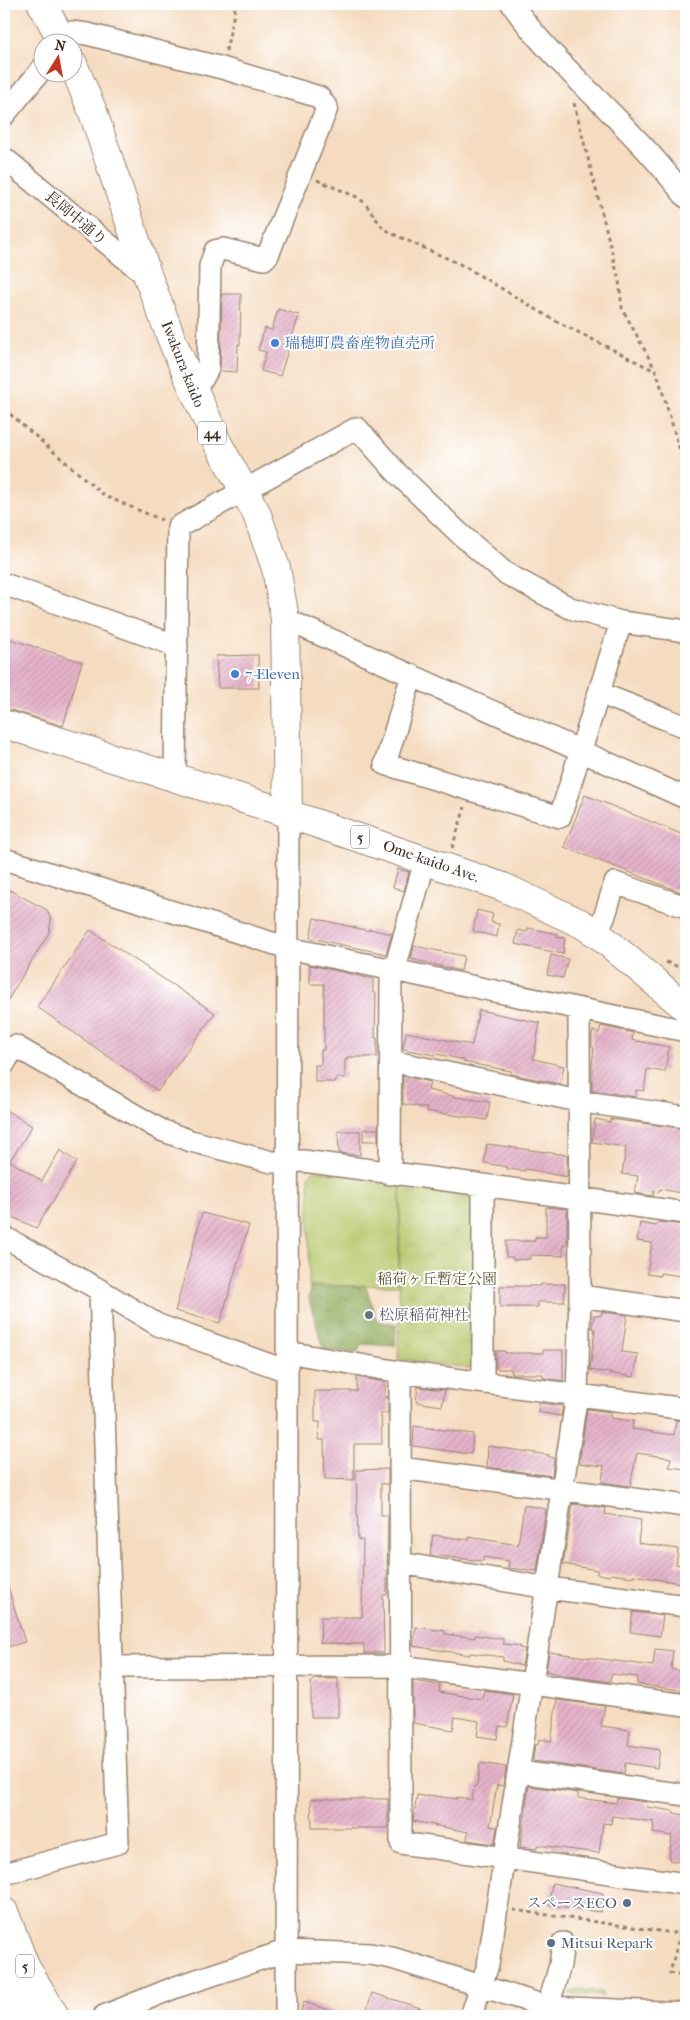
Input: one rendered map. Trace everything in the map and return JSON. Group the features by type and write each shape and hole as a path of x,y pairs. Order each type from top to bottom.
{"main road":[{"path":"42,4 58,32"},
{"name":"Iwakura-kaido","path":"80,82 103,139 148,277 192,387 218,444 262,526 274,561 280,584 285,619 288,813"},
{"name":"Ome-kaido Ave.","path":"4,724 288,813 433,871 487,881 540,903 582,924 595,933 686,1008"},
{"name":"5","path":"4,1912 25,1966 55,2016"},
{"name":"5","path":"4,1974 16,2003 24,2016"}],"street":[{"path":"512,4 522,19 637,140 686,197"},
{"path":"82,33 222,68 320,97 327,108 268,255 264,259 224,249 215,252 210,266 208,369 203,378 192,387"},
{"path":"4,115 32,81"},
{"name":"長岡中通り","path":"4,158 148,277"},
{"path":"175,778 178,527 357,428 397,473 505,573 570,608 621,622 686,631"},
{"path":"4,584 177,646"},
{"path":"285,619 686,798"},
{"path":"412,675 385,764 560,818 621,622"},
{"path":"599,693 686,727"},
{"path":"286,2016 288,813"},
{"path":"4,859 288,948 686,1031"},
{"path":"390,1174 392,971 433,871"},
{"path":"595,933 604,918 615,883 686,906"},
{"path":"471,2016 488,1965 564,1489 577,1394 580,1296 578,1009"},
{"path":"4,1064 15,1046 161,1130 191,1141 272,1162 303,1161 686,1214"},
{"path":"391,1061 578,1102 686,1117"},
{"path":"483,1185 483,1382"},
{"path":"4,1236 158,1325 287,1362 400,1372 686,1409"},
{"path":"4,1874 118,1843 100,1290"},
{"path":"580,1296 686,1311"},
{"path":"400,1372 401,1843 505,1860 686,1884"},
{"path":"400,1468 686,1506"},
{"path":"400,1563 548,1588 686,1606"},
{"path":"113,1667 401,1666 686,1705"},
{"path":"518,1772 686,1795"},
{"path":"556,2011 563,1943"},
{"path":"104,2016 176,1988 285,1951 370,1954 392,1958 482,1985 556,2011 644,2014 686,2013"}],"path":[{"path":"222,68 236,4"},
{"path":"565,66 619,280 622,308 657,373 686,471"},
{"path":"301,173 357,197 365,203 382,226 393,234 464,266 554,320 657,373"},
{"path":"4,409 105,496 178,527"},
{"path":"433,871 470,789"},
{"path":"507,1909 680,1934 670,1973 686,1977"}],"green space":[{"path":"315,1170 400,1182 398,1285 309,1286 309,1175"},
{"name":"稲荷ヶ丘暫定公園","path":"401,1182 470,1192 476,1198 475,1363 469,1368 398,1359"},
{"path":"366,1286 377,1321 396,1324 395,1346 362,1344 357,1353 324,1350 309,1299 310,1287"},
{"path":"577,1989 601,1992 603,1996 568,1994"}],"building":[{"path":"222,294 241,294 240,345 238,344 237,372 220,371"},
{"path":"278,309 299,315 280,376 261,371 266,352 258,350 265,328 272,330"},
{"path":"4,637 82,662 63,726 4,708"},
{"path":"258,655 259,688 218,688 216,656"},
{"path":"585,795 686,836 686,894 564,847"},
{"path":"398,869 409,872 404,891 393,887"},
{"path":"4,887 47,910 51,920 49,933 4,1006"},
{"path":"477,910 493,914 491,922 499,924 497,937 473,931"},
{"path":"314,918 369,931 369,929 392,934 386,954 310,938"},
{"path":"528,928 558,934 557,937 565,938 563,954 515,944 518,930 527,932"},
{"path":"90,930 215,1013 158,1091 37,1007"},
{"path":"414,946 464,956 461,971 411,959"},
{"path":"551,955 568,959 563,978 547,975"},
{"path":"310,965 373,979 373,993 376,993 375,1038 377,1038 377,1057 347,1057 347,1060 345,1060 345,1078 336,1078 336,1082 315,1082 315,1065 321,1065 321,1050 324,1050 324,984 310,984"},
{"path":"479,1010 540,1023 533,1059 564,1066 560,1084 511,1074 511,1071 464,1062 464,1060 403,1049 406,1032 472,1045"},
{"path":"601,1026 633,1033 632,1040 669,1047 665,1072 647,1069 644,1091 636,1090 636,1097 592,1090 594,1048 592,1047 592,1036 593,1031 599,1033"},
{"path":"403,1076 430,1082 428,1090 456,1097 490,1102 487,1120 426,1111 427,1108 403,1104"},
{"path":"4,1109 32,1126 10,1161 42,1181 60,1150 77,1162 36,1228 4,1213"},
{"path":"595,1119 610,1122 610,1119 686,1129 686,1194 660,1189 660,1192 654,1191 653,1196 635,1193 638,1176 622,1174 626,1147 592,1142"},
{"path":"363,1129 378,1129 378,1141 363,1141"},
{"path":"338,1131 360,1131 360,1155 339,1153"},
{"path":"487,1144 567,1155 567,1177 525,1169 525,1171 507,1169 507,1167 484,1163"},
{"path":"546,1207 567,1209 567,1245 563,1245 563,1256 530,1255 530,1259 513,1260 513,1257 506,1257 506,1241 535,1241 535,1237 546,1237"},
{"path":"202,1213 249,1225 220,1323 175,1311"},
{"path":"658,1222 686,1225 686,1247 681,1276 660,1273 660,1276 647,1274 652,1243 637,1241 640,1223 657,1226"},
{"path":"541,1284 565,1284 564,1302 538,1302 538,1307 500,1307 500,1286 541,1286"},
{"path":"602,1312 627,1315 622,1352 638,1354 634,1377 590,1370 595,1329 592,1328 594,1315 601,1316"},
{"path":"543,1350 563,1350 563,1381 543,1378 543,1374 512,1374 511,1369 496,1369 496,1351 505,1351 505,1353 543,1353"},
{"path":"357,1377 385,1382 385,1397 388,1397 388,1413 381,1413 382,1444 354,1444 354,1480 325,1479 324,1440 319,1440 320,1422 315,1422 315,1391 357,1391"},
{"path":"418,1387 445,1390 442,1406 416,1402"},
{"path":"539,1403 563,1406 561,1416 538,1412"},
{"path":"587,1409 611,1412 610,1418 633,1421 632,1429 674,1435 676,1420 686,1421 686,1469 669,1467 671,1458 637,1453 630,1486 602,1482 604,1466 579,1463"},
{"path":"414,1426 473,1434 471,1454 413,1446"},
{"path":"488,1446 549,1455 554,1458 552,1476 487,1467"},
{"path":"388,1469 388,1484 381,1484 381,1515 388,1515 387,1595 383,1595 384,1653 364,1653 364,1644 320,1643 321,1617 362,1617 363,1540 358,1540 356,1470"},
{"path":"573,1504 606,1508 605,1514 641,1520 638,1543 678,1549 676,1564 686,1566 686,1584 633,1575 633,1577 597,1574 597,1570 563,1564"},
{"path":"524,1505 546,1509 537,1571 508,1568 509,1561 483,1557 483,1561 430,1555 433,1535 469,1540 469,1537 518,1545"},
{"path":"4,1584 7,1584 25,1642 4,1648"},
{"path":"633,1612 663,1616 660,1636 630,1632"},
{"path":"416,1627 445,1631 445,1634 475,1638 475,1635 503,1639 503,1644 520,1646 519,1648 525,1649 522,1666 503,1661 503,1657 470,1653 470,1655 413,1646"},
{"path":"655,1649 673,1651 671,1669 686,1672 686,1691 637,1684 638,1677 611,1674 610,1682 546,1671 549,1652 653,1666"},
{"path":"314,1679 338,1679 338,1717 311,1717 311,1682"},
{"path":"413,1681 440,1685 439,1692 482,1699 484,1690 513,1694 507,1727 499,1726 497,1739 477,1736 479,1721 455,1717 453,1730 413,1723"},
{"path":"557,1700 605,1706 601,1726 630,1730 628,1745 660,1750 657,1768 625,1763 624,1774 533,1761 535,1745 538,1745 539,1739 551,1741"},
{"path":"480,1763 506,1767 503,1786 497,1785 490,1826 497,1827 494,1844 467,1840 468,1832 413,1821 417,1795 457,1799 457,1797 472,1800 474,1786 477,1786"},
{"path":"529,1786 578,1793 578,1798 616,1803 617,1798 646,1802 647,1807 674,1811 673,1813 686,1815 686,1863 669,1860 672,1836 653,1833 654,1822 612,1816 611,1824 603,1823 599,1853 537,1845 537,1849 520,1847"},
{"path":"311,1799 388,1799 388,1828 312,1828"},
{"path":"552,1883 603,1893 601,1912 549,1905"},
{"path":"372,1993 437,2013 436,2016 392,2016 367,2009"},
{"path":"304,2002 339,2013 338,2016 299,2016"}],"place":[{"name":"瑞穂町農畜産物直売所","path":"275,343"},
{"name":"7-Eleven","path":"235,674"},
{"name":"松原稲荷神社","path":"369,1315"},
{"name":"スペースECO","path":"627,1903"},
{"name":"Mitsui Repark","path":"551,1943"}]}
